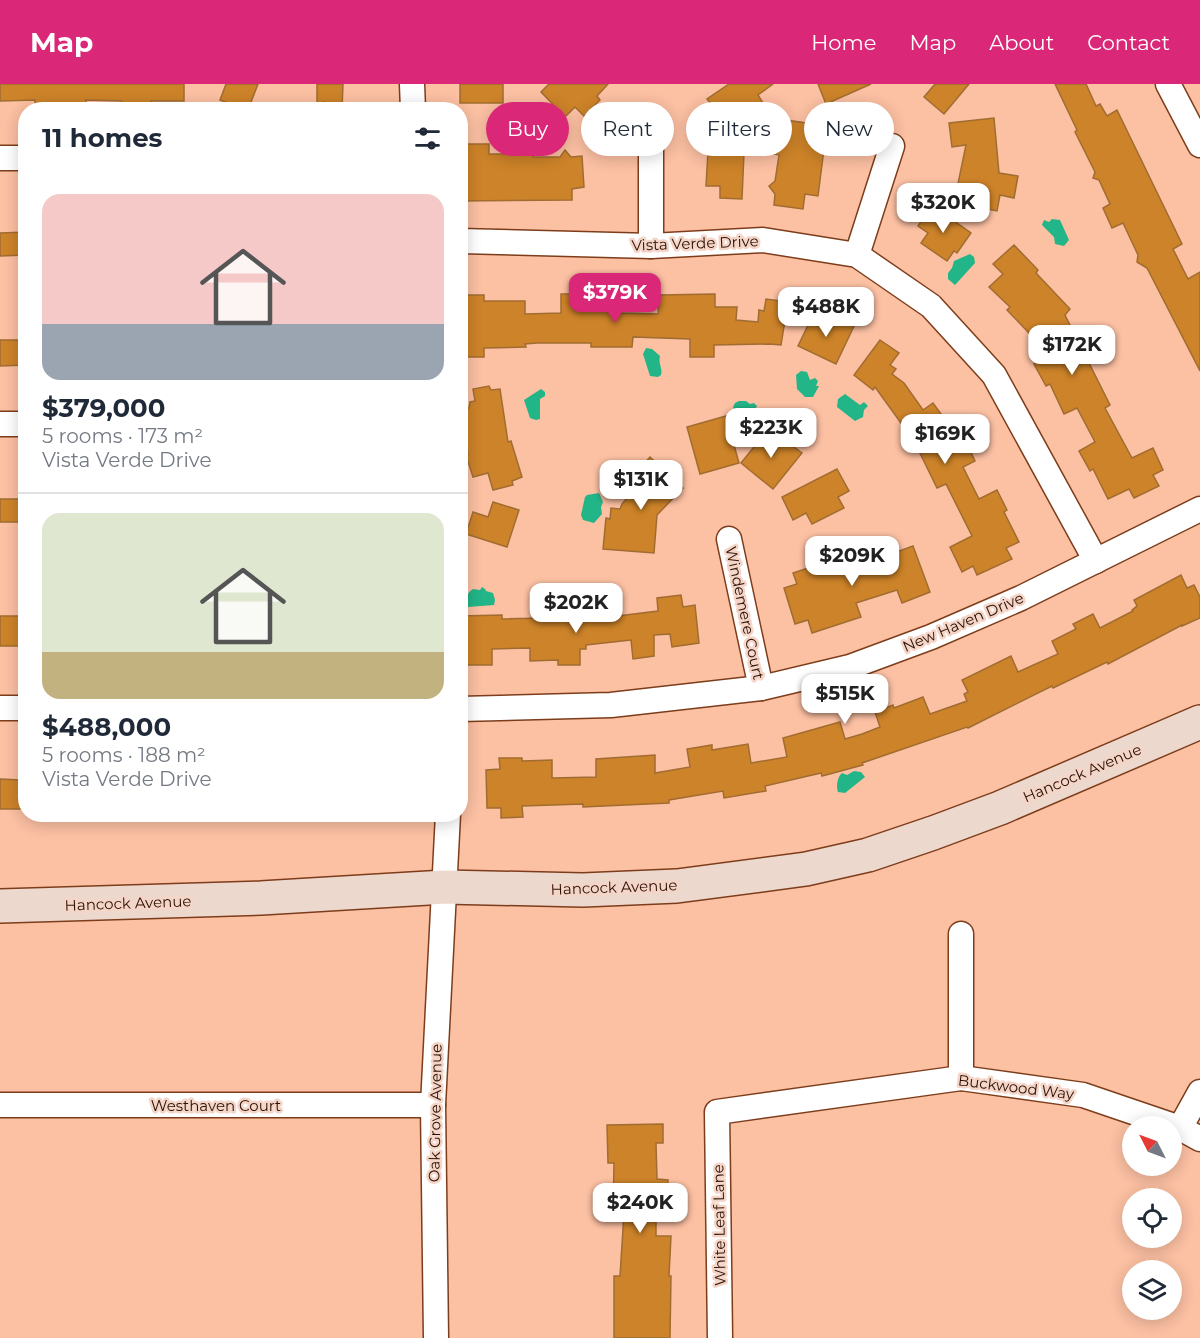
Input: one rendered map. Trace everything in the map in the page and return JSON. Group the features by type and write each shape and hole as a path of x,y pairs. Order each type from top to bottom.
{"main road":[{"name":"Hancock Avenue","path":"0,906 261,898 445,887 583,890 665,887 806,869 868,855 933,833 1011,803 1200,722"}],"street":[{"path":"412,84 413,102"},
{"path":"1168,84 1200,145"},
{"path":"651,156 651,246"},
{"path":"857,255 889,156"},
{"path":"0,158 18,158"},
{"name":"Vista Verde Drive","path":"468,241 651,246 763,240 857,255 931,306 994,375 1096,561"},
{"path":"0,424 18,424"},
{"name":"New Haven Drive","path":"468,709 610,705 760,688 860,664 931,637 1020,598 1200,509"},
{"name":"Windemere Court","path":"729,539 760,688"},
{"path":"0,708 18,708"},
{"name":"Oak Grove Avenue","path":"436,1338 433,1105 448,822"},
{"path":"961,934 961,1078"},
{"name":"Buckwood Way","path":"717,1112 961,1078 1083,1095 1190,1133"},
{"path":"1190,1133 1200,1092"},
{"name":"Westhaven Court","path":"0,1105 433,1105"},
{"name":"White Leaf Lane","path":"717,1112 720,1338"}],"shaded area":[{"path":"1052,219 1060,220 1069,240 1064,246 1055,244 1054,237 1042,225 1044,220 1049,222"},
{"path":"970,254 974,257 975,263 955,285 948,279 948,273 954,261"},
{"path":"646,348 652,349 660,356 661,375 658,377 650,376 643,354"},
{"path":"801,371 807,372 810,380 815,378 818,381 816,386 819,386 813,397 805,397 797,389 796,375"},
{"path":"541,389 545,392 545,396 540,399 540,419 536,420 530,418 524,400"},
{"path":"845,394 860,405 864,402 868,406 864,410 863,417 855,421 837,407 838,399"},
{"path":"739,401 754,403 757,406 755,410 752,410 754,417 751,430 747,433 740,433 736,427 739,416 733,407"},
{"path":"599,493 603,502 602,514 594,523 583,520 581,515 585,497"},
{"path":"482,587 493,593 494,605 468,607 468,594 473,589 480,590"},
{"path":"854,771 861,772 865,777 845,793 838,792 837,782 840,775 842,773 847,775"}],"building":[{"path":"0,84 184,84 184,101 0,101"},
{"path":"226,84 258,84 251,102 220,100"},
{"path":"317,84 343,84 342,102 317,102"},
{"path":"460,84 503,84 503,102 460,102"},
{"path":"549,84 608,84 597,96 600,100 598,102 581,102 581,113 575,107 569,113 569,102 551,102 541,92"},
{"path":"729,84 773,84 758,95 762,102 709,102 707,99"},
{"path":"818,84 871,84 830,102 825,102"},
{"path":"935,84 969,84 944,114 924,97"},
{"path":"1055,84 1086,84 1096,106 1100,104 1107,116 1117,110 1182,244 1173,249 1188,279 1200,272 1200,371 1147,268 1137,262 1138,255 1123,223 1112,228 1103,208 1110,204 1099,180 1093,178 1095,172"},
{"path":"994,118 999,173 1018,176 1014,198 1000,195 997,211 954,203 966,145 952,147 949,123"},
{"path":"792,121 804,123 804,156 823,156 818,196 805,194 803,209 774,205 775,194 769,186 775,181 779,156 792,156"},
{"path":"468,144 486,144 486,156 582,156 584,187 572,189 572,200 468,201"},
{"path":"708,156 744,156 742,199 720,198 720,186 706,186"},
{"path":"936,208 971,233 957,253 954,251 947,261 921,243 928,233 918,226 927,212 931,215"},
{"path":"18,232 18,255 0,256 0,233"},
{"path":"1014,245 1038,270 1036,273 1070,309 1065,315 1110,405 1105,408 1132,458 1153,448 1163,470 1153,475 1159,486 1134,498 1129,489 1108,499 1093,469 1090,471 1079,451 1095,442 1077,408 1064,414 1050,384 1046,386 1034,364 1050,355 1007,310 1010,307 989,287 1003,274 993,264"},
{"path":"561,294 586,294 586,300 621,300 621,313 658,314 659,295 715,294 715,307 737,307 736,320 758,322 759,310 764,311 766,299 788,302 781,345 714,345 714,357 690,357 690,339 633,337 632,347 591,347 591,343 537,343 525,344 526,347 484,348 484,357 468,357 468,295 484,295 484,301 525,301 525,314 561,313"},
{"path":"833,316 854,326 836,364 798,346 812,317 829,325"},
{"path":"0,340 18,340 18,365 0,366"},
{"path":"880,340 899,353 890,365 896,369 892,374 904,383 923,410 933,403 957,436 962,434 975,461 963,467 979,499 997,490 1007,510 1004,512 1019,542 1006,548 1012,559 977,575 973,566 962,572 950,547 972,536 946,484 937,488 914,441 875,387 873,390 854,375"},
{"path":"489,386 491,390 500,389 508,442 511,441 522,477 512,481 513,485 493,490 488,473 473,477 468,461 468,408 470,402 475,401 473,389"},
{"path":"726,416 739,463 700,474 687,427"},
{"path":"773,432 802,453 773,489 741,463 763,436 768,439"},
{"path":"650,457 683,488 657,515 654,553 603,549 606,518 610,519 611,508 620,509 637,487 629,480"},
{"path":"837,469 849,491 838,497 844,508 812,524 806,513 793,520 782,497"},
{"path":"0,499 18,499 18,522 0,522"},
{"path":"493,502 519,510 507,547 468,535 473,512 488,517"},
{"path":"913,546 930,592 902,603 897,590 856,603 861,617 812,633 808,620 795,624 784,588 797,584 793,573 860,551 864,564"},
{"path":"1181,575 1187,588 1194,585 1200,597 1200,618 1108,664 1107,662 1053,688 1052,686 968,728 862,763 863,765 822,776 821,773 765,786 766,791 724,798 723,791 669,800 669,803 583,807 583,804 522,806 523,817 501,818 501,808 487,808 486,770 500,769 499,758 522,758 522,761 552,760 552,778 596,777 596,759 655,755 655,773 690,767 687,749 712,745 712,750 748,744 751,763 787,757 783,738 840,722 845,739 880,727 875,712 893,705 894,708 923,697 930,714 967,701 964,694 968,692 962,680 1011,656 1018,672 1058,654 1052,641 1076,629 1073,624 1093,614 1100,628 1133,611 1137,606 1134,600"},
{"path":"681,595 683,607 695,605 699,643 672,647 670,634 654,635 654,656 633,659 631,640 586,645 586,649 580,649 580,665 558,665 558,660 530,661 530,648 492,649 492,665 468,665 468,616 502,615 502,619 593,617 593,619 658,611 657,598"},
{"path":"0,616 18,616 18,646 0,646"},
{"path":"0,779 18,780 18,809 0,809"},
{"path":"663,1124 663,1143 656,1143 657,1179 668,1180 667,1201 656,1201 656,1236 671,1236 670,1338 614,1338 614,1276 620,1276 624,1213 613,1213 614,1163 608,1163 607,1125"}]}
